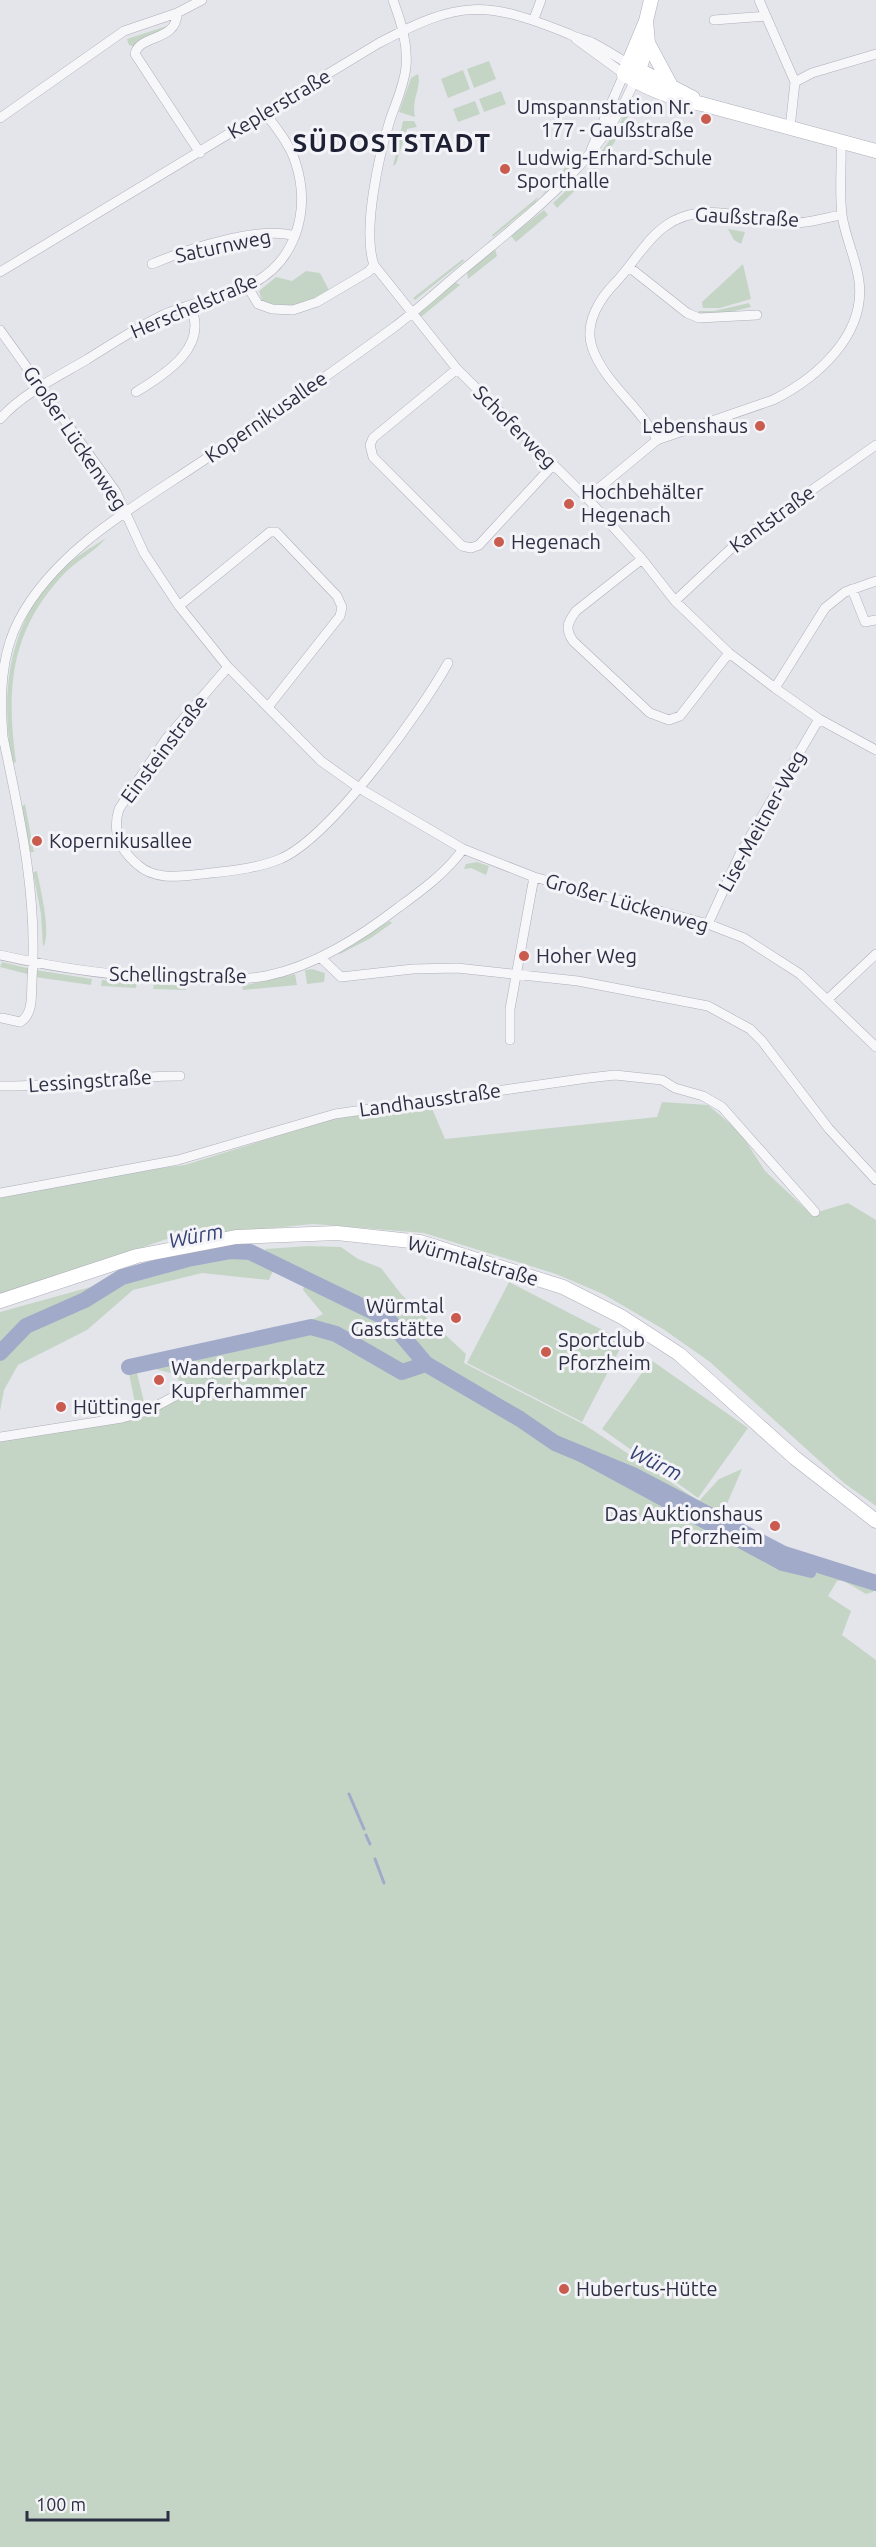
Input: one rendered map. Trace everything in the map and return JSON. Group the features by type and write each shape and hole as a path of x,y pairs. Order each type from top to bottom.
{"main road":[{"path":"631,72 651,0"},
{"path":"646,21 648,43 658,66 672,85"},
{"path":"631,72 648,43"},
{"path":"631,72 672,85 702,104"},
{"path":"631,72 679,100 702,104 876,151"},
{"name":"Würmtalstraße","path":"0,1301 137,1256 236,1237 337,1233 420,1242 563,1287 622,1317 679,1354 795,1458 876,1521"}],"street":[{"path":"0,118 124,31 177,13 202,0"},
{"name":"Schoferweg","path":"393,0 404,28 406,70 384,142 370,222 370,254 374,264 457,369 587,498 642,559 675,601 729,652 775,688 819,719 876,750"},
{"path":"535,16 540,0"},
{"path":"759,0 795,82 790,128"},
{"name":"Keplerstraße","path":"0,272 266,114 404,28 435,13 458,6 486,4 512,8 535,16 572,36 588,50 631,72"},
{"path":"177,13 177,21 173,28 142,43 135,54 200,153"},
{"path":"714,21 766,16"},
{"path":"795,82 812,73 876,54"},
{"name":"Kopernikusallee","path":"34,963 34,911 3,737 1,708 3,669 19,621 38,592 71,556 126,512 227,445 394,327 553,194 590,153 631,72"},
{"name":"Herschelstraße","path":"0,419 41,386 143,324 247,286 267,274 284,258 299,228 303,197 296,163 266,114"},
{"path":"587,498 657,440 773,400 791,391 819,369 840,347 856,315 859,283 842,215 841,141"},
{"name":"Gaußstraße","path":"657,440 646,419 602,369 591,345 590,327 598,304 662,228 683,214 716,212 798,223 842,215"},
{"name":"Saturnweg","path":"152,264 187,249 228,240 269,234 295,236"},
{"path":"247,286 258,304 272,309 304,308 368,272 374,264"},
{"path":"629,267 683,310 699,318 758,315"},
{"path":"136,392 178,364 187,352 196,324 190,306"},
{"name":"Großer Lückenweg","path":"0,330 116,492 144,553 179,606 228,667 321,761 359,788 463,849 534,877 708,924 744,938 800,974 876,1047"},
{"path":"457,369 373,438 370,445 374,458 462,546 471,548 479,545 553,465"},
{"name":"Kantstraße","path":"675,601 738,542 876,445"},
{"path":"179,606 270,532 276,532 286,540 337,596 342,607 340,616 268,707"},
{"path":"642,559 576,611 568,621 567,630 573,641 650,713 669,720 680,716 729,652"},
{"path":"775,688 825,608 852,589 876,581"},
{"path":"852,589 865,622 876,620"},
{"path":"359,788 422,705 448,663"},
{"name":"Einsteinstraße","path":"228,667 166,740 119,809 115,831 119,842 135,864 147,873 185,876 222,872 280,859 310,839 359,788"},
{"name":"Lise-Meitner-Weg","path":"708,924 740,854 819,719"},
{"name":"Schellingstraße","path":"0,955 34,963 124,977 210,980 265,976 320,957 392,912 420,892 463,849"},
{"path":"510,1040 510,1009 534,877"},
{"path":"827,1000 876,954"},
{"path":"320,957 341,977 413,969 457,968 578,981 708,1006 750,1029 762,1041 829,1130 876,1179"},
{"path":"2,1018 20,1022 30,1012 34,963"},
{"name":"Landhausstraße","path":"0,1193 178,1160 334,1114 615,1075 662,1080 675,1088 703,1096 722,1107 815,1212"},
{"name":"Lessingstraße","path":"0,1086 44,1087 147,1076 180,1076"},
{"path":"0,1437 130,1416 147,1411 190,1388"}],"green space":[{"path":"170,25 135,47 129,45 127,39"},
{"path":"489,61 496,79 474,88 467,69"},
{"path":"463,70 470,89 448,98 441,79"},
{"path":"418,74 419,84 414,105 415,117 399,112 411,78"},
{"path":"501,91 506,104 484,112 479,99"},
{"path":"632,100 635,103 614,143 595,169 591,166 614,134"},
{"path":"475,101 480,114 458,122 453,109"},
{"path":"403,121 414,121 417,127 407,129 396,164 393,166"},
{"path":"580,150 571,166 541,196"},
{"path":"583,175 587,179 557,208 553,203"},
{"path":"538,197 535,203 493,237 492,235"},
{"path":"544,210 548,215 516,242 511,236"},
{"path":"728,229 745,232 741,244 734,240"},
{"path":"495,249 497,256 468,279 467,271"},
{"path":"463,259 464,261 415,300 413,298"},
{"path":"743,264 751,299 720,308 703,308 702,302"},
{"path":"306,271 320,273 329,290 297,305 289,306 262,301 259,291 276,277 292,281"},
{"path":"455,282 460,285 421,317 417,312"},
{"path":"749,303 751,307 726,313 697,314 699,311 714,311"},
{"path":"106,538 62,576 31,619 22,640 12,686 16,762 12,763 8,737 8,685 19,635 29,612 43,590 61,570"},
{"path":"25,804 34,852 30,852 21,807"},
{"path":"477,862 489,866 486,875 471,868 464,869 466,864"},
{"path":"37,871 46,921 43,947 41,914 33,872"},
{"path":"390,921 392,923 371,938 340,954 337,953"},
{"path":"2,962 31,969 31,975 0,967"},
{"path":"312,969 325,973 324,982 307,984 305,970"},
{"path":"36,970 92,979 91,985 35,977"},
{"path":"295,974 297,985 243,990 242,986"},
{"path":"102,980 137,982 136,988 101,986"},
{"path":"154,984 186,986 186,990 153,989"},
{"path":"662,1102 708,1105 740,1132 765,1171 811,1214 848,1203 876,1220 876,1506 844,1483 710,1362 663,1329 603,1294 556,1274 424,1233 313,1224 167,1239 0,1296 0,1195 98,1176 185,1165 338,1117 431,1106 445,1139 657,1117"},
{"path":"309,1246 341,1247 358,1259 381,1268 401,1294 466,1354 464,1363 585,1425 699,1501 719,1479 742,1469 720,1520 773,1545 876,1580 873,1592 866,1594 842,1580 837,1581 828,1596 851,1611 842,1635 876,1660 876,2547 0,2547 0,1439 105,1423 188,1392 174,1374 148,1367 137,1373 145,1406 136,1408 127,1364 134,1359 304,1324 323,1314 303,1290 307,1275 267,1254 265,1249"},
{"path":"224,1255 246,1256 275,1266 269,1280 202,1273 133,1290 87,1330 18,1365 4,1390 0,1411 0,1361 22,1336 35,1326 80,1311 107,1295 121,1280"},
{"name":"Sportclub Pforzheim","path":"509,1282 624,1341 582,1422 467,1363"},
{"path":"105,1283 92,1296 23,1326 0,1349 0,1312"},
{"name":"Sportclub Pforzheim","path":"651,1360 748,1428 698,1498 602,1429"}],"waterway":[{"name":"Würm","path":"0,1353 26,1326 85,1300 122,1277 188,1259 231,1251 250,1252 388,1319 426,1364 520,1419 555,1443 635,1476 784,1554 876,1583"},
{"name":"Würm","path":"129,1367 311,1327 336,1334 402,1372 426,1364"},
{"path":"555,1443 782,1566 811,1573"},
{"path":"349,1794 364,1829"},
{"path":"366,1835 370,1844"},
{"path":"375,1859 384,1883"}],"place":[{"name":"Umspannstation Nr. 177 - Gaußstraße","path":"706,119"},
{"name":"Ludwig-Erhard-Schule Sporthalle","path":"505,169"},
{"name":"Lebenshaus","path":"760,426"},
{"name":"Hochbehälter Hegenach","path":"569,504"},
{"name":"Hegenach","path":"499,542"},
{"name":"Kopernikusallee","path":"37,841"},
{"name":"Hoher Weg","path":"524,956"},
{"name":"Würmtal Gaststätte","path":"456,1318"},
{"name":"Sportclub Pforzheim","path":"546,1352"},
{"name":"Wanderparkplatz Kupferhammer","path":"159,1380"},
{"name":"Hüttinger","path":"61,1407"},
{"name":"Das Auktionshaus Pforzheim","path":"775,1526"},
{"name":"Hubertus-Hütte","path":"564,2289"}],"district":[{"name":"SÜDOSTSTADT","path":"392,143"}]}
